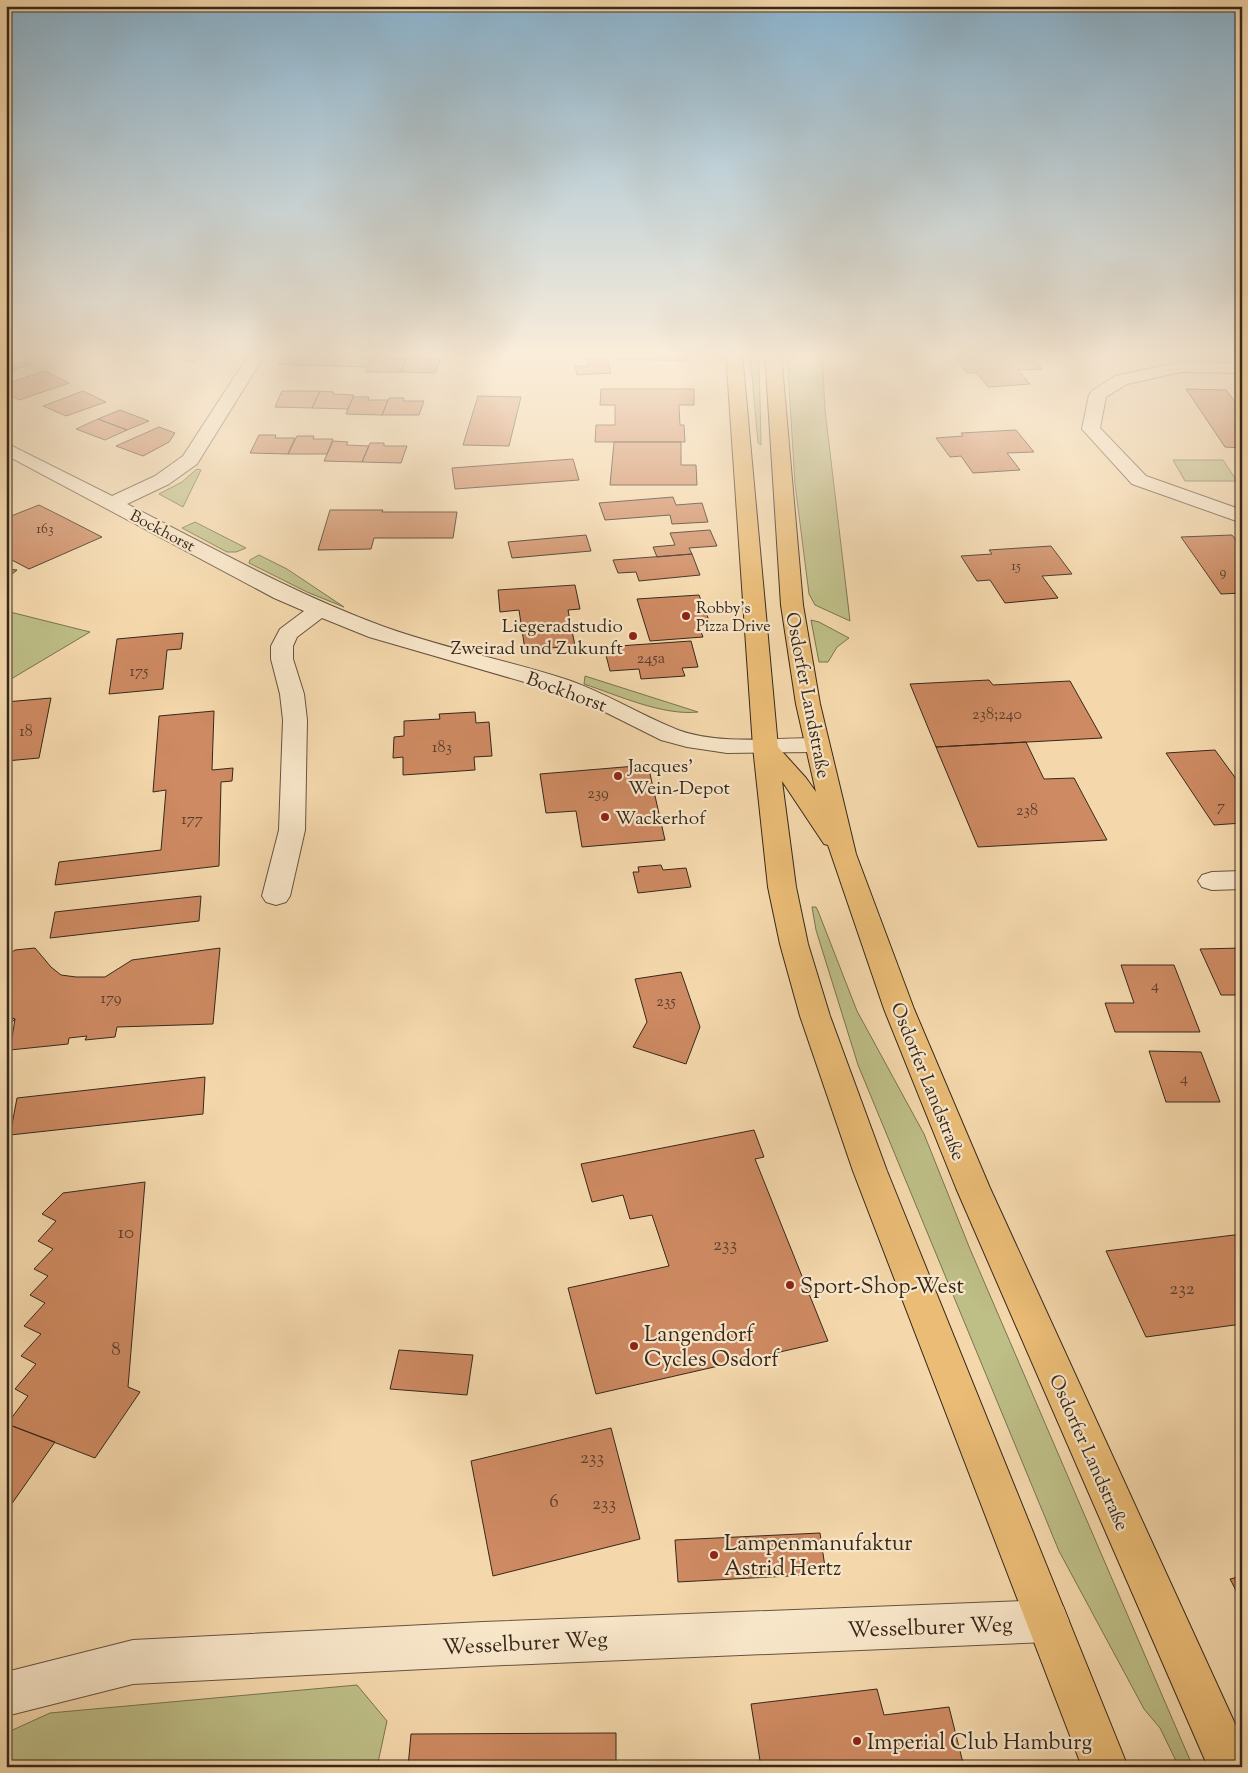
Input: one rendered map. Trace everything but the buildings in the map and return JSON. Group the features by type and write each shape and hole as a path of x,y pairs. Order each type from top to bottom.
{"main road":[{"name":"Osdorfer Landstraße","path":"741,436 765,747 782,887 794,944 815,1016 870,1171 1104,1767"},
{"name":"Osdorfer Landstraße","path":"779,436 792,604 816,745 843,854 890,985 973,1188 1231,1767"},
{"path":"765,747 797,783 843,854"}],"street":[{"path":"111,503 156,484 176,472 190,460 205,436"},
{"path":"1097,436 1139,480 1242,516"},
{"name":"Bockhorst","path":"6,448 225,564 320,610 376,632 560,685 602,701 670,735 696,742 727,746 765,747 816,745"},
{"path":"276,896 292,830 294,720 292,694 282,659 282,646 288,634 306,618 320,610"},
{"path":"1212,881 1242,880"},
{"name":"Wesselburer Weg","path":"6,1694 133,1662 484,1644 1048,1621"}],"green space":[{"path":"757,436 761,436 761,445 758,443"},
{"path":"792,436 828,436 850,621 815,605 809,594 795,484"},
{"path":"1173,460 1223,460 1237,481 1185,481"},
{"path":"197,469 201,470 183,507 159,494 182,482"},
{"path":"195,522 246,548 236,552 227,552 182,528"},
{"path":"259,555 287,569 344,607 307,592 249,563 250,560"},
{"path":"6,611 90,632 6,682"},
{"path":"811,620 819,622 849,638 837,647 828,662 819,662"},
{"path":"585,676 698,712 670,711 640,704 584,684"},
{"path":"812,907 816,907 818,911 857,1011 924,1134 970,1249 1193,1767 1179,1767 1160,1728 1144,1709 1059,1551 858,1065 816,930"},
{"path":"357,1685 387,1721 377,1767 6,1767 6,1733 50,1713"}],"place":[{"name":"Robby's Pizza Drive","path":"686,616"},
{"name":"Liegeradstudio Zweirad und Zukunft","path":"633,636"},
{"name":"Jacques’ Wein-Depot","path":"618,776"},
{"name":"Wackerhof","path":"605,817"},
{"name":"Sport-Shop-West","path":"790,1285"},
{"name":"Langendorf Cycles Osdorf","path":"634,1346"},
{"name":"Lampenmanufaktur Astrid Hertz","path":"714,1555"},
{"name":"Imperial Club Hamburg","path":"857,1741"}]}
